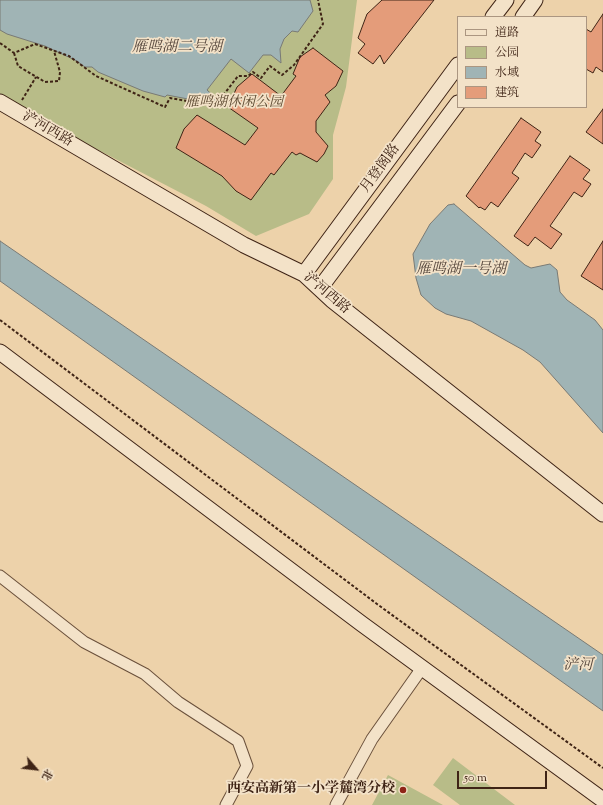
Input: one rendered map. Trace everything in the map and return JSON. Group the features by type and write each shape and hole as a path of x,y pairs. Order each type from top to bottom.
{"street":[{"path":"495,16 506,0"},
{"path":"523,16 535,0"},
{"name":"月登阁路","path":"304,274 457,66"},
{"name":"浐河西路","path":"0,102 244,245 304,274 360,322 603,514"},
{"name":"月登阁路","path":"320,288 457,104"},
{"path":"0,352 422,668 603,800"},
{"path":"0,576 84,642 145,674 178,702 238,741 247,766 226,805"},
{"path":"336,805 372,739 422,668"}],"path":[{"path":"14,53 36,44 69,56 96,76 165,107 170,98 215,106 238,76 248,76 253,72 261,78 270,66 282,75 294,65 323,24 318,0"},
{"path":"0,44 14,53 18,66 45,82 59,81 60,72 54,51"},
{"path":"16,111 36,77"},
{"path":"0,320 377,604 603,768"}],"green space":[{"name":"雁鸣湖休闲公园","path":"0,0 357,0 346,87 333,135 333,179 309,214 256,236 206,206 0,99"},
{"path":"453,758 515,805 460,805 433,785"},
{"name":"西安高新第一小学麓湾分校","path":"388,775 443,805 372,805"}],"water":[{"name":"雁鸣湖二号湖","path":"0,0 310,0 313,11 298,32 292,31 284,39 280,49 281,63 271,55 263,55 249,73 231,59 207,90 218,100 214,104 167,95 165,97 143,91 98,72 92,67 85,67 77,61 45,46 7,34 0,30"},
{"name":"雁鸣湖一号湖","path":"454,204 525,265 531,268 550,264 557,270 560,292 567,300 595,320 603,330 603,433 540,362 523,350 471,321 446,314 435,308 421,295 416,278 413,254 430,224 448,205"},
{"name":"浐河","path":"0,241 603,655 603,711 0,281"}],"building":[{"path":"382,0 434,0 384,64 380,55 373,64 358,53 365,44 358,38 367,14"},
{"path":"603,14 603,72 596,67 593,73 587,70 587,30 591,32"},
{"path":"313,48 343,71 336,86 325,95 330,102 316,121 316,132 328,146 324,154 317,162 300,153 296,155 292,152 274,175 271,173 251,200 236,191 222,176 176,148 184,129 197,115 245,145 258,128 228,107 237,87 252,74 281,96 296,76 293,74 300,57"},
{"path":"603,109 603,144 586,132"},
{"path":"521,118 541,132 535,141 541,145 532,158 525,153 512,173 519,178 498,207 491,202 485,210 480,207 479,208 466,196"},
{"path":"570,156 590,170 583,179 591,184 582,197 574,192 550,226 562,234 551,249 535,237 528,246 514,236"},
{"path":"603,241 603,290 581,276"}],"place":[{"name":"西安高新第一小学麓湾分校","path":"403,790"}]}
